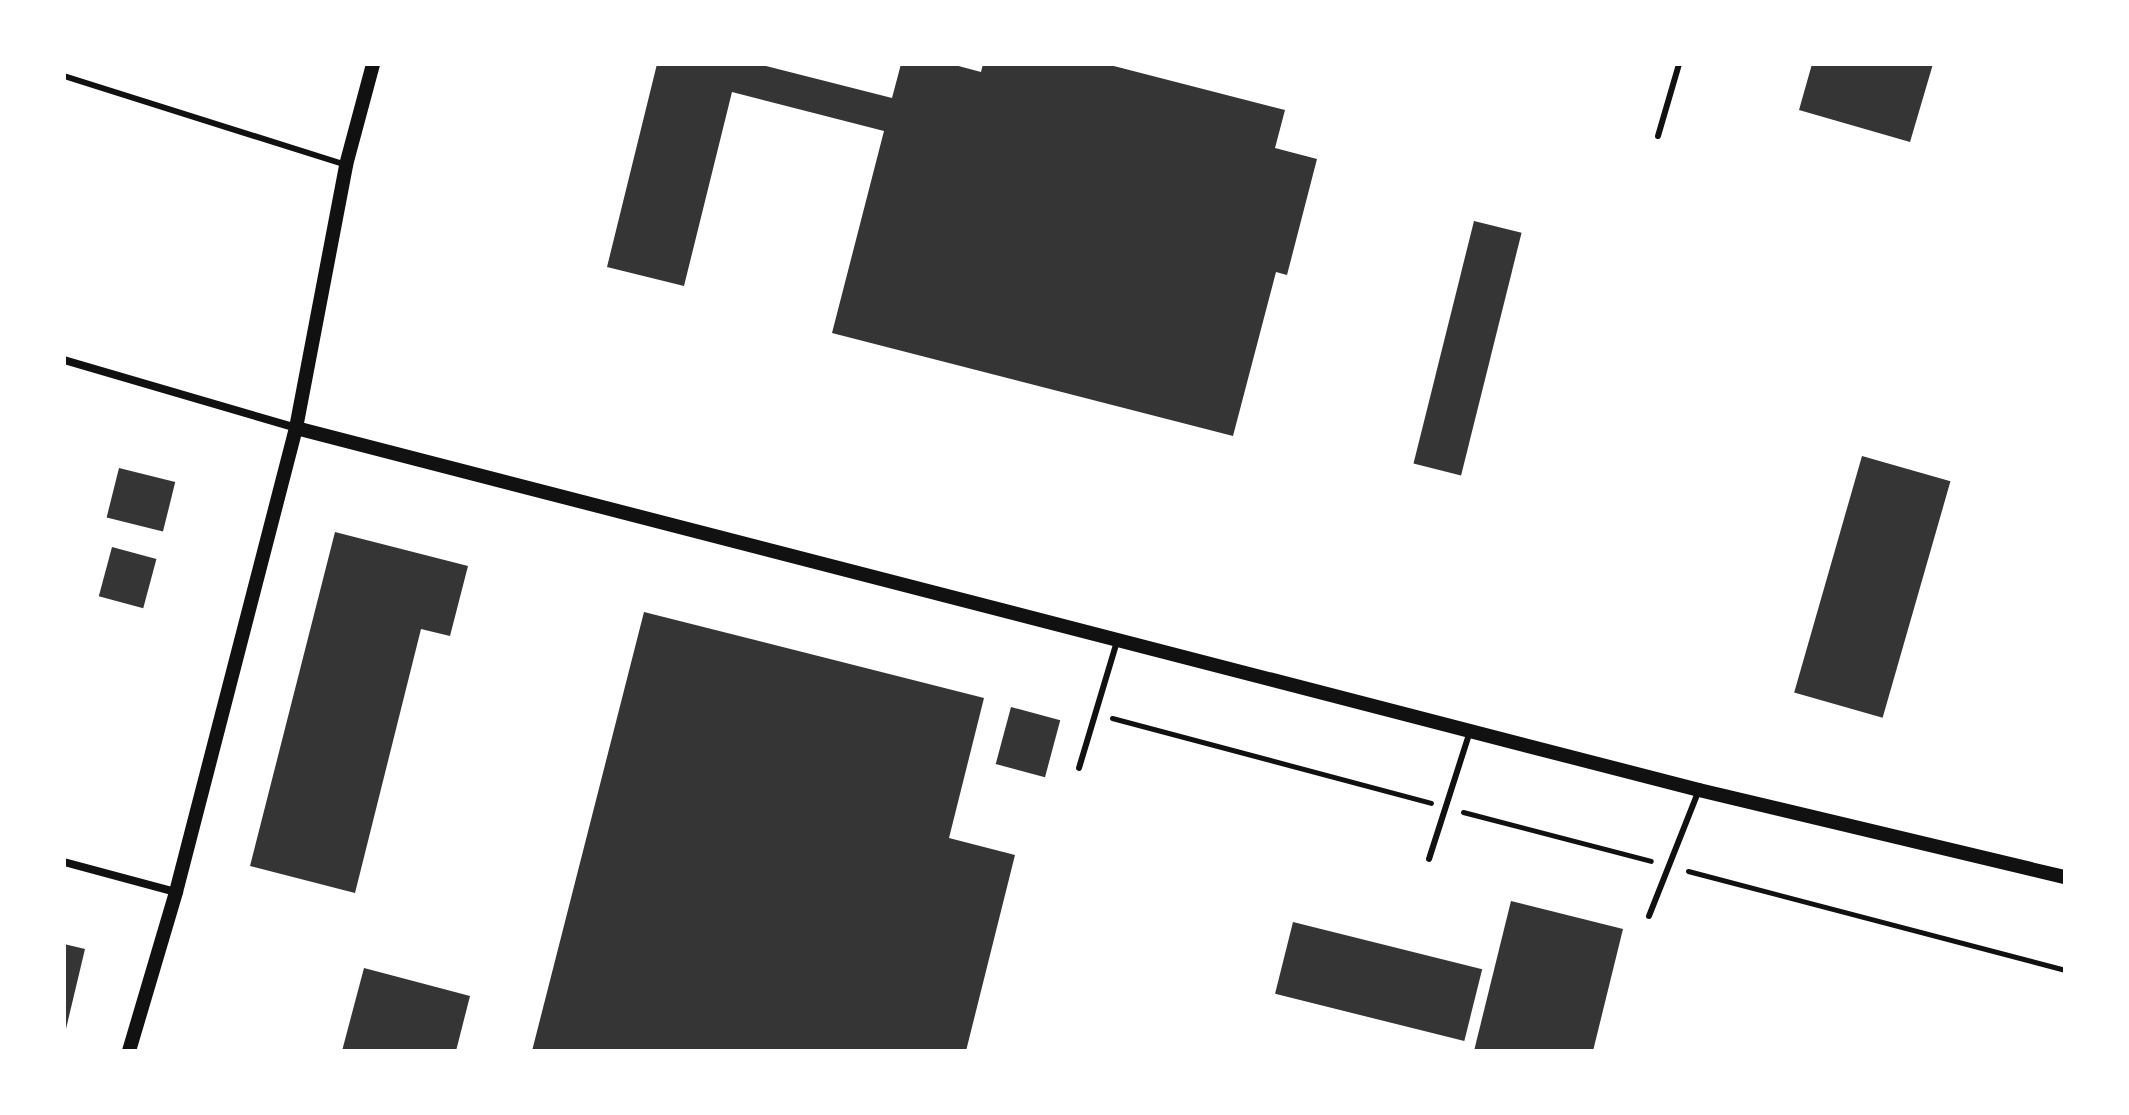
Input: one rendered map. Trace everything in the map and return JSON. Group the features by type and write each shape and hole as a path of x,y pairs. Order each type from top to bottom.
{"street":[{"path":"129,1051 176,892 296,428 346,165 373,64"},
{"path":"64,360 296,428 1117,641 1471,728 1699,790 2065,877"},
{"path":"64,862 176,892"}],"lane":[{"path":"1658,136 1679,64"},
{"path":"64,76 346,165"},
{"path":"1079,768 1091,712 1117,641"},
{"path":"1429,859 1471,728"},
{"path":"1649,916 1699,790"}],"path":[{"path":"1091,712 2065,970"}],"building":[{"path":"657,64 758,64 892,98 901,64 951,64 981,72 983,64 1106,64 1285,110 1275,148 1317,159 1287,275 1276,272 1233,436 832,333 884,131 732,92 684,286 607,267"},
{"path":"1812,64 1933,64 1910,142 1799,110"},
{"path":"1474,221 1522,233 1461,475 1414,464"},
{"path":"1862,456 1950,481 1883,718 1794,692"},
{"path":"119,468 175,482 163,532 107,517"},
{"path":"335,532 468,566 450,636 421,629 355,893 250,866"},
{"path":"112,547 156,559 143,608 99,596"},
{"path":"644,612 984,698 949,838 1015,855 966,1051 532,1051"},
{"path":"1011,707 1060,720 1045,777 996,764"},
{"path":"1511,901 1623,929 1593,1051 1474,1051"},
{"path":"1293,922 1482,969 1464,1041 1275,994"},
{"path":"64,944 85,949 65,1033 64,1033"},
{"path":"364,968 470,996 456,1051 342,1051"}]}
